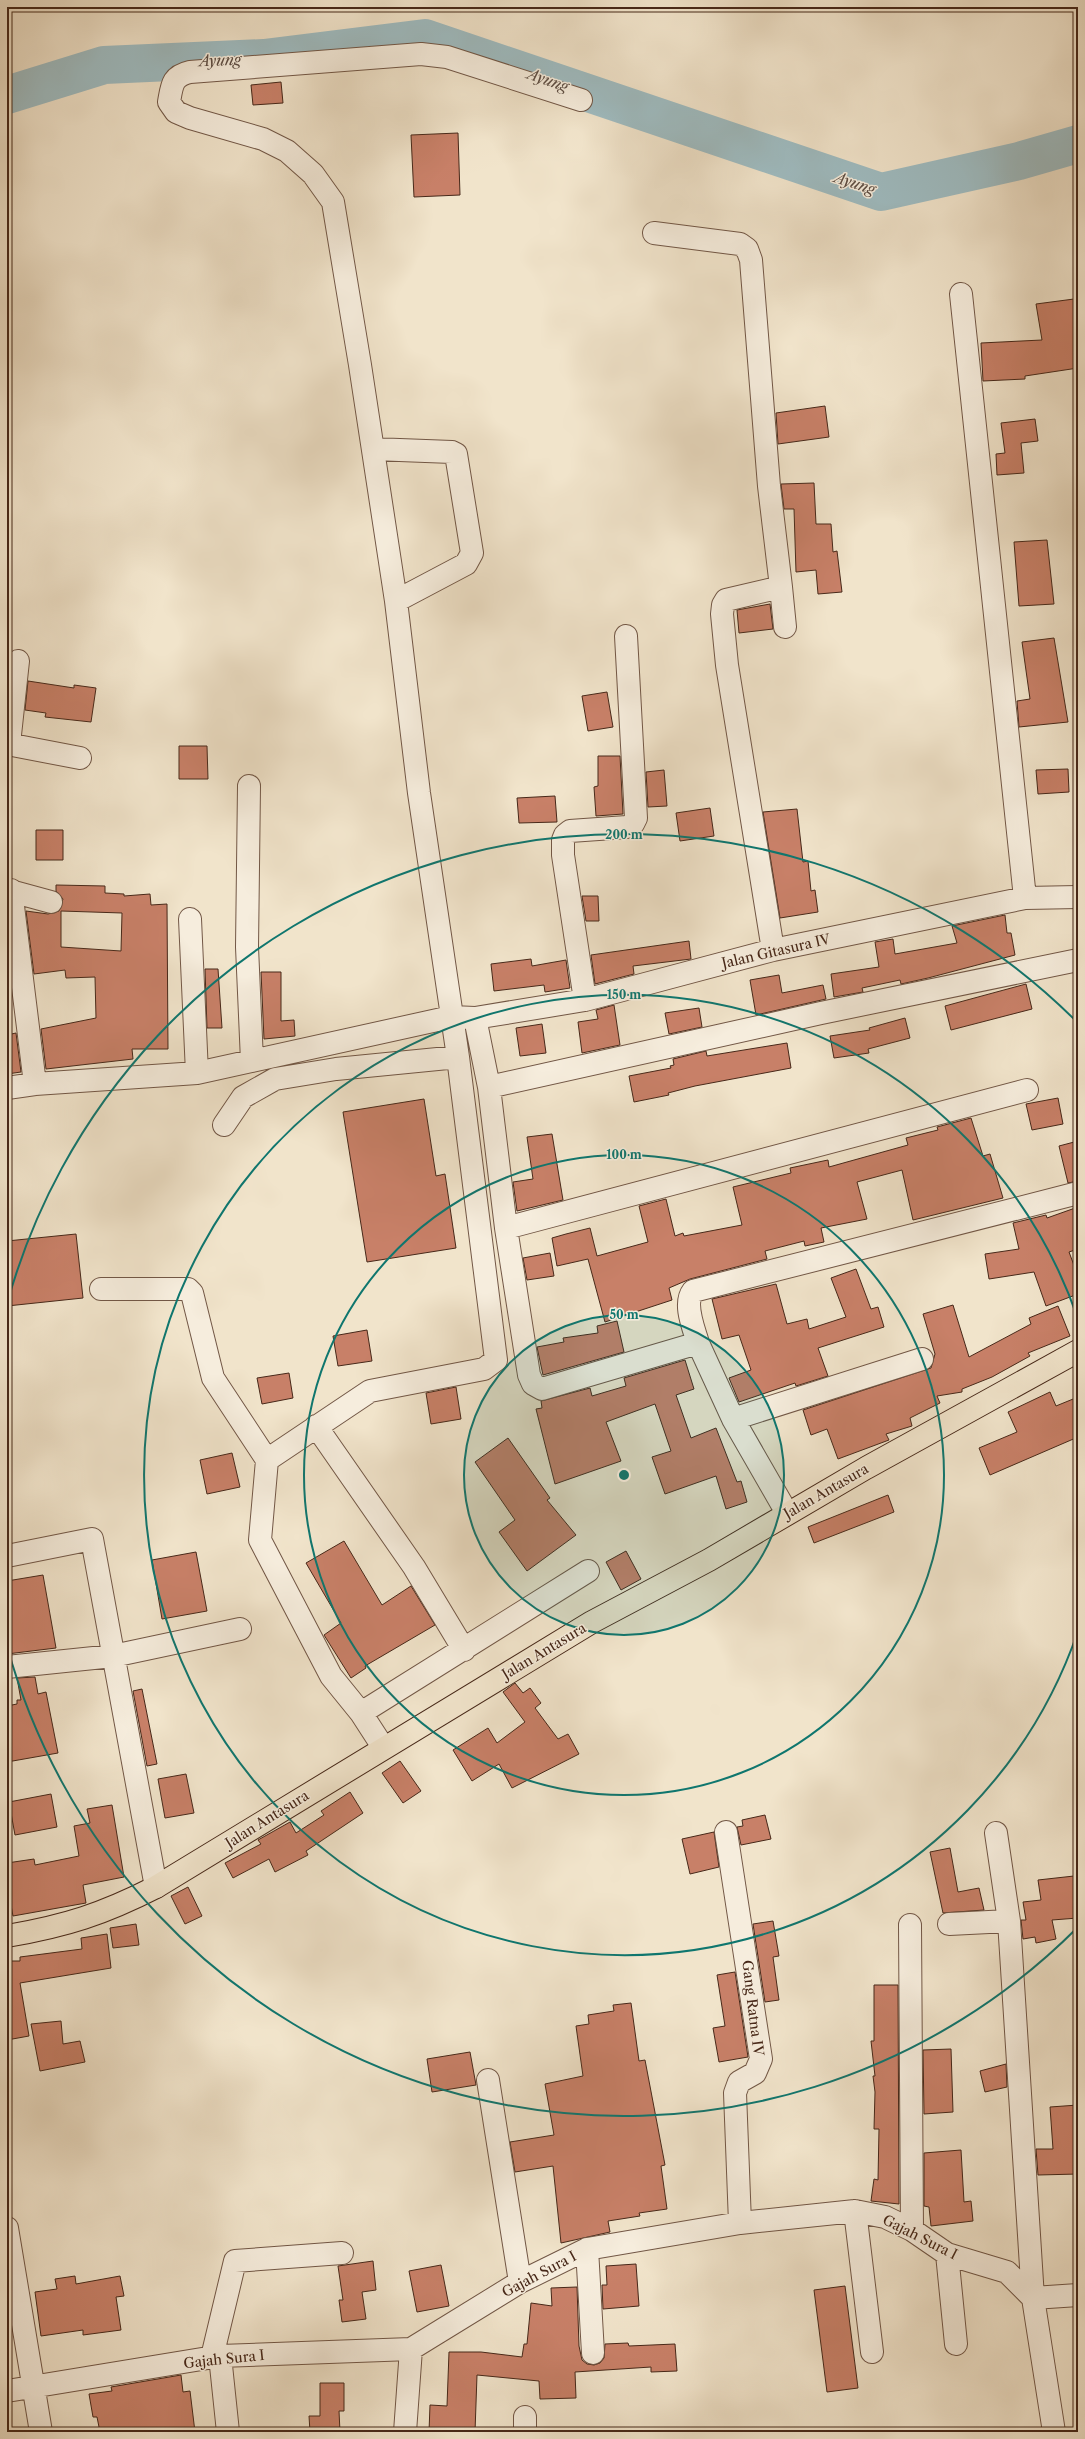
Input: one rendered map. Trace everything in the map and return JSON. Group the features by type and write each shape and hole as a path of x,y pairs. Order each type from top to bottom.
{"main road":[{"name":"Jalan Antasura","path":"7,1936 46,1929 90,1917 156,1887 383,1747 592,1622 709,1560 788,1513 1078,1351"}],"street":[{"path":"267,1460 370,1391 484,1369 496,1360 458,1057 451,1018 419,793 396,601 333,202 313,174 287,151 263,139 190,118 176,112 169,102 172,81 179,74 190,72 421,54 447,57 580,100"},
{"path":"654,233 740,244 747,249 751,260 769,486 785,627"},
{"path":"961,294 1025,898"},
{"path":"373,449 452,452 456,454 472,553 466,564 396,601"},
{"path":"773,950 727,665 722,606 726,600 781,587"},
{"path":"585,1000 564,863 563,840 565,835 570,831 627,827 633,824 636,818 626,636"},
{"path":"18,661 8,744 80,758"},
{"path":"249,786 247,947 252,1061"},
{"path":"35,1084 9,890 51,902"},
{"name":"Jalan Gitasura IV","path":"7,1088 35,1084 197,1073 451,1018 475,1018 585,1000 773,950 1025,898 1078,897"},
{"path":"190,919 197,1073"},
{"path":"489,1087 821,1013 1078,960"},
{"path":"475,1018 489,1087 506,1228 529,1375 534,1384 542,1389 698,1343"},
{"path":"224,1125 243,1097 275,1079 336,1069 458,1057"},
{"path":"506,1228 1028,1090"},
{"path":"788,1513 732,1419 698,1343 690,1309 690,1295 693,1291 1078,1193"},
{"path":"101,1289 188,1289 192,1293 213,1378 267,1460 260,1540 331,1676 361,1713 383,1747"},
{"path":"732,1419 922,1359"},
{"path":"316,1426 414,1567 464,1650"},
{"path":"7,1556 92,1539 156,1887"},
{"path":"361,1713 464,1650 588,1571"},
{"path":"7,1667 113,1656 240,1629"},
{"name":"Gang Ratna IV","path":"726,1832 761,2060 755,2073 739,2082 735,2093 740,2223"},
{"path":"996,1833 1009,1921 1033,2298 1054,2432"},
{"path":"949,1924 1009,1921"},
{"path":"910,1925 912,2230"},
{"path":"488,2080 520,2282"},
{"path":"855,2211 872,2352"},
{"name":"Gajah Sura I","path":"7,2391 216,2357 410,2349 520,2282 587,2248 740,2223 855,2211 873,2214 912,2230 947,2254 1007,2272 1033,2298"},
{"path":"7,2228 41,2432"},
{"path":"587,2248 593,2353"},
{"path":"228,2432 216,2357 235,2262 342,2253"},
{"path":"947,2254 956,2344"},
{"path":"1033,2298 1078,2295"},
{"path":"405,2432 410,2349"}],"building":[{"path":"281,82 283,103 253,105 251,85"},
{"path":"458,133 460,195 414,197 411,135"},
{"path":"1074,299 1078,326 1078,368 1025,376 1025,379 983,381 981,343 1042,340 1036,304"},
{"path":"825,406 829,437 778,444 776,413"},
{"path":"1035,419 1038,441 1021,443 1024,473 997,475 996,454 1005,453 1001,423"},
{"path":"814,483 816,524 831,524 833,552 837,551 842,592 818,594 816,570 796,572 794,509 784,509 781,484"},
{"path":"1047,540 1054,604 1019,606 1014,542"},
{"path":"770,604 773,629 739,633 737,610"},
{"path":"1054,638 1068,722 1019,727 1017,701 1030,699 1022,642"},
{"path":"28,681 74,688 74,685 96,688 91,722 45,717 46,713 25,710"},
{"path":"607,692 613,727 588,731 582,696"},
{"path":"179,746 207,746 208,779 179,779"},
{"path":"598,756 620,756 623,814 596,816 594,787 598,786"},
{"path":"1068,769 1069,792 1038,794 1036,770"},
{"path":"664,770 667,806 648,807 646,772"},
{"path":"555,796 557,822 519,823 517,798"},
{"path":"710,808 714,836 680,841 676,813"},
{"path":"797,809 803,862 808,861 811,891 815,890 818,912 780,918 763,812"},
{"path":"36,830 63,830 63,860 36,860"},
{"path":"56,885 105,886 105,893 124,894 124,896 150,894 151,905 167,904 168,1049 132,1049 133,1059 46,1069 41,1029 96,1018 95,977 66,978 65,970 34,974 26,911 48,914 59,911 63,899 56,891","holes":["61,911 122,913 121,951 61,947"]},
{"path":"582,896 598,896 599,921 586,921"},
{"path":"1005,915 1007,933 1011,933 1015,955 928,978 901,984 900,980 862,988 863,992 834,997 831,974 879,967 875,942 893,939 895,954 957,943 952,926"},
{"path":"689,941 691,959 633,966 634,974 595,984 591,955"},
{"path":"531,959 532,966 566,960 570,988 545,992 544,985 494,991 491,964"},
{"path":"205,969 218,969 222,1028 207,1028"},
{"path":"261,972 281,972 281,1021 294,1020 295,1036 264,1039"},
{"path":"779,975 782,993 823,985 826,999 756,1015 750,980"},
{"path":"1026,984 1032,1009 951,1030 945,1006"},
{"path":"614,1005 620,1045 582,1053 578,1022 598,1019 596,1010"},
{"path":"699,1008 702,1027 669,1034 665,1013"},
{"path":"905,1018 910,1038 868,1049 869,1053 834,1058 830,1036 870,1030 869,1028"},
{"path":"542,1024 546,1053 520,1056 516,1028"},
{"path":"16,1033 21,1072 7,1074 7,1035"},
{"path":"787,1043 791,1068 695,1086 668,1093 669,1095 634,1102 629,1076 671,1068 670,1066 674,1065 673,1059 706,1051 707,1056"},
{"path":"1058,1098 1063,1124 1032,1130 1026,1104"},
{"path":"424,1099 436,1176 445,1174 456,1248 367,1262 343,1112"},
{"path":"971,1118 983,1156 990,1154 1003,1198 913,1220 902,1170 857,1182 867,1219 821,1228 824,1242 805,1246 804,1241 765,1251 767,1259 690,1279 669,1288 672,1300 605,1322 588,1259 557,1266 552,1238 566,1234 590,1228 597,1256 648,1242 639,1206 666,1199 675,1236 683,1233 684,1236 742,1225 733,1187 791,1173 790,1168 828,1160 829,1167 908,1145 906,1138 938,1130 937,1127"},
{"path":"552,1134 563,1200 517,1211 513,1182 533,1179 527,1137"},
{"path":"1078,1141 1078,1181 1068,1183 1059,1146"},
{"path":"1078,1207 1078,1249 1069,1252 1078,1276 1078,1294 1046,1306 1034,1272 989,1279 985,1254 1019,1249 1013,1223 1046,1215 1047,1218"},
{"path":"76,1234 83,1298 7,1306 7,1241"},
{"path":"550,1253 554,1276 527,1280 523,1258"},
{"path":"856,1269 871,1309 878,1307 884,1327 818,1348 828,1376 796,1386 795,1383 739,1402 729,1378 751,1370 739,1335 722,1339 712,1299 776,1284 787,1324 807,1319 809,1329 846,1317 831,1278"},
{"path":"953,1305 969,1357 1031,1324 1029,1318 1058,1306 1070,1336 1028,1353 1030,1356 992,1377 962,1389 962,1392 937,1396 940,1403 910,1418 912,1426 886,1434 889,1440 838,1459 827,1429 811,1435 803,1410 931,1368 935,1354 923,1314"},
{"path":"617,1321 624,1352 543,1375 537,1347 564,1342 563,1338 598,1333 597,1326"},
{"path":"367,1330 372,1361 338,1366 333,1336"},
{"path":"685,1360 694,1389 676,1395 691,1438 716,1428 737,1482 741,1481 747,1502 726,1509 716,1476 665,1494 652,1457 671,1451 655,1404 606,1422 621,1461 555,1484 536,1409 542,1408 541,1401 590,1388 592,1396 626,1386 624,1378"},
{"path":"289,1373 293,1398 262,1404 257,1378"},
{"path":"456,1387 461,1419 431,1424 426,1393"},
{"path":"1050,1392 1056,1406 1078,1397 1078,1437 990,1475 979,1448 1017,1432 1008,1412"},
{"path":"508,1438 550,1498 547,1500 576,1535 527,1571 499,1532 515,1520 475,1462"},
{"path":"232,1453 240,1487 207,1494 200,1460"},
{"path":"888,1495 894,1512 814,1543 808,1527"},
{"path":"344,1541 382,1605 411,1586 435,1625 365,1666 366,1668 351,1678 324,1635 341,1623 306,1563"},
{"path":"626,1551 641,1579 621,1590 606,1562"},
{"path":"196,1552 207,1611 162,1619 152,1560"},
{"path":"43,1575 56,1648 7,1654 7,1581"},
{"path":"35,1677 38,1694 46,1692 58,1753 7,1762 7,1706 17,1704 17,1700 21,1700 17,1678"},
{"path":"515,1683 523,1693 530,1688 541,1703 535,1708 558,1739 568,1734 579,1754 512,1788 499,1764 472,1781 453,1750 488,1728 497,1743 525,1722 503,1692"},
{"path":"142,1689 157,1764 147,1766 133,1691"},
{"path":"400,1761 421,1791 403,1803 382,1773"},
{"path":"186,1774 194,1813 165,1818 158,1779"},
{"path":"350,1792 363,1813 306,1851 308,1855 275,1872 269,1859 233,1878 225,1863 261,1844 258,1840 290,1822 296,1833 324,1815 321,1811"},
{"path":"51,1794 57,1827 15,1835 9,1802"},
{"path":"112,1805 124,1877 83,1885 86,1903 13,1916 7,1884 7,1863 34,1859 35,1865 79,1856 74,1826 90,1823 87,1809"},
{"path":"765,1815 771,1839 741,1845 737,1827 743,1826 742,1820"},
{"path":"714,1832 719,1867 690,1874 682,1839"},
{"path":"950,1848 958,1892 979,1888 984,1910 943,1913 930,1852"},
{"path":"1074,1876 1078,1918 1052,1920 1056,1939 1036,1943 1035,1937 1023,1939 1021,1920 1026,1920 1023,1902 1041,1900 1038,1880"},
{"path":"188,1887 202,1916 185,1924 171,1896"},
{"path":"773,1921 779,1956 773,1957 779,2000 765,2002 753,1924"},
{"path":"136,1924 139,1945 113,1948 110,1928"},
{"path":"107,1934 111,1968 20,1983 29,2036 7,2040 7,1961 20,1961 20,1957 82,1949 81,1938"},
{"path":"735,1972 748,2057 719,2062 713,2028 725,2026 717,1975"},
{"path":"874,1985 898,1985 899,2204 871,2201 874,2179 878,2180 879,2129 874,2129 875,2092 873,2076 875,2076 871,2041 874,2041"},
{"path":"631,2003 639,2061 645,2060 665,2165 661,2166 667,2209 639,2213 640,2216 608,2221 610,2232 561,2243 553,2166 515,2172 510,2142 554,2135 545,2084 583,2076 576,2026 589,2024 588,2015 614,2011 613,2005"},
{"path":"61,2021 63,2044 80,2041 85,2062 40,2071 31,2024"},
{"path":"951,2049 953,2112 924,2114 923,2050"},
{"path":"470,2052 476,2085 432,2092 427,2059"},
{"path":"1006,2064 1007,2087 985,2092 980,2071"},
{"path":"1078,2105 1078,2174 1038,2175 1036,2149 1053,2149 1050,2107"},
{"path":"961,2150 964,2202 971,2201 973,2221 931,2226 929,2207 924,2206 924,2153"},
{"path":"373,2261 376,2290 362,2292 366,2319 342,2322 339,2300 343,2300 338,2266"},
{"path":"636,2264 639,2306 603,2309 602,2285 607,2285 606,2266"},
{"path":"441,2265 449,2306 417,2312 409,2271"},
{"path":"75,2276 76,2284 120,2276 124,2296 116,2297 121,2330 83,2335 83,2330 41,2336 35,2292 57,2289 55,2279"},
{"path":"845,2286 858,2388 827,2392 814,2290"},
{"path":"577,2287 579,2346 582,2360 587,2364 594,2365 600,2363 604,2358 605,2344 628,2343 629,2346 675,2344 677,2371 651,2372 651,2367 575,2372 576,2398 540,2399 539,2381 477,2375 475,2432 429,2432 430,2405 447,2406 449,2352 481,2352 522,2357 524,2344 527,2344 531,2303 552,2306 551,2288"},
{"path":"181,2375 183,2392 190,2391 195,2432 100,2432 97,2417 93,2417 89,2394 112,2391 111,2387"},
{"path":"320,2383 344,2383 344,2411 339,2411 340,2432 310,2432 309,2416 320,2416"}],"waterway":[{"name":"Ayung","path":"7,95 104,65 264,58 425,38 881,192 1019,161 1078,144"}]}
